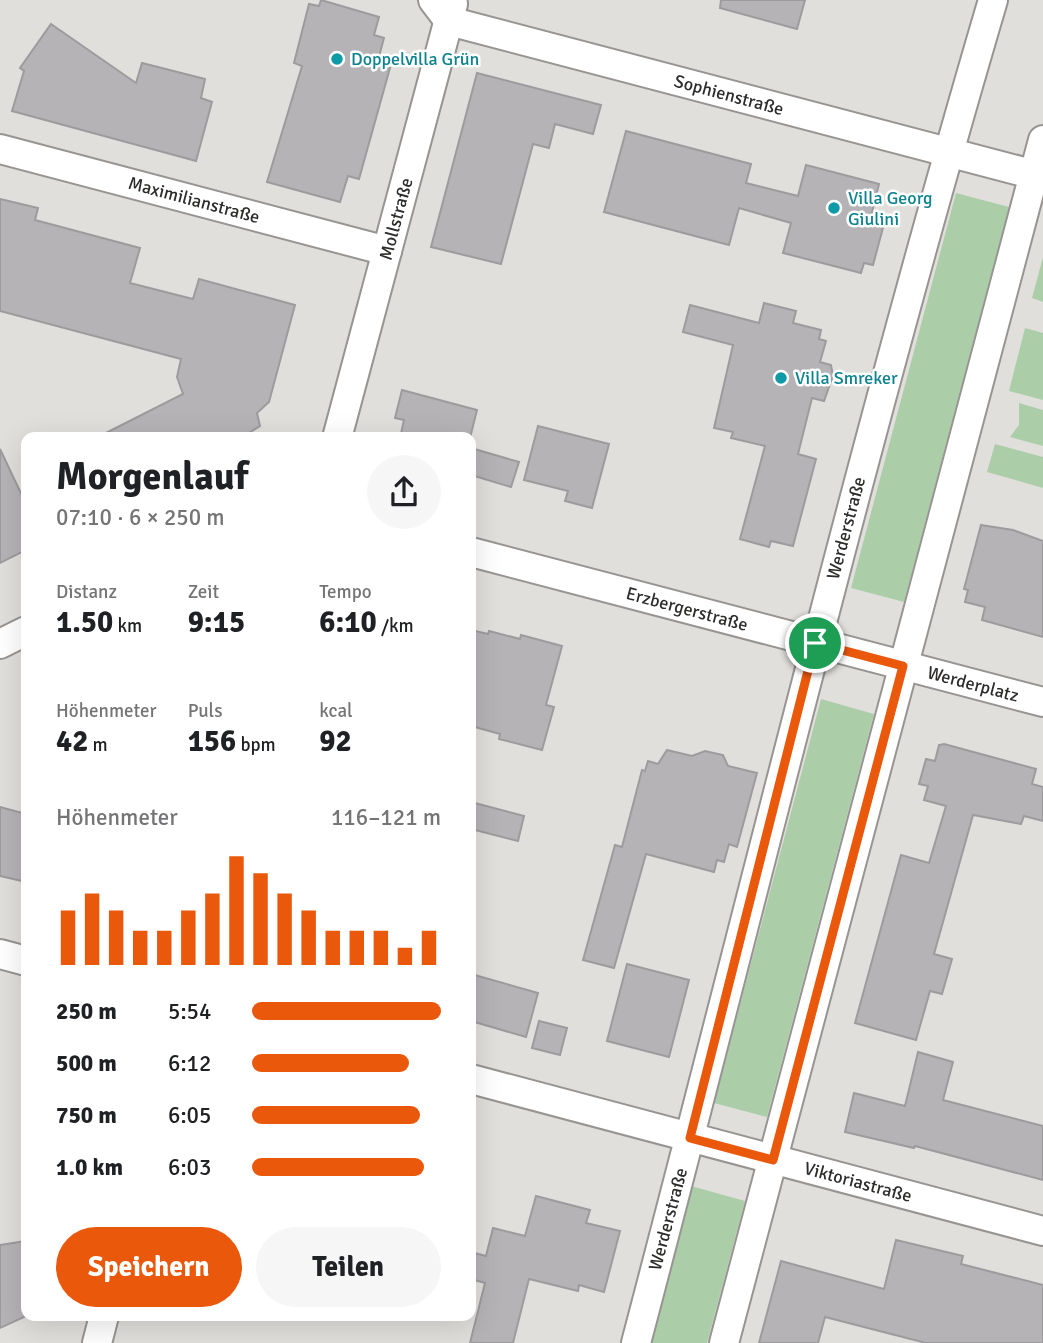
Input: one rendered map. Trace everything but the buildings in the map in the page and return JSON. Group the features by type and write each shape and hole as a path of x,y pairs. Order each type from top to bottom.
{"street":[{"name":"Werderstraße","path":"636,1343 815,643 948,153 993,0"},
{"name":"Sophienstraße","path":"445,7 948,153 1038,176"},
{"name":"Mollstraße","path":"339,432 387,251 445,7"},
{"path":"724,1343 903,666 1038,176 1043,140"},
{"name":"Maximilianstraße","path":"0,149 387,251"},
{"name":"Erzbergerstraße","path":"476,553 903,666"},
{"path":"0,644 21,634"},
{"name":"Werderplatz","path":"903,666 1043,702"},
{"path":"0,954 21,960"},
{"name":"Viktoriastraße","path":"476,1080 1043,1231"},
{"path":"97,1343 103,1321"}],"green space":[{"path":"956,193 1009,207 904,602 851,588"},
{"path":"1043,257 1043,302 1032,298"},
{"path":"1025,328 1043,333 1043,400 1009,391"},
{"path":"1019,403 1043,410 1043,446 1010,437 1019,425"},
{"path":"995,444 1043,457 1043,488 987,472"},
{"path":"821,699 874,714 767,1117 714,1103"},
{"path":"691,1186 745,1201 707,1343 650,1343"}],"place":[{"name":"Doppelvilla Grün","path":"337,59"},
{"name":"Villa Georg Giulini","path":"834,208"},
{"name":"Villa Smreker","path":"781,378"}],"route":[{"path":"815,643 903,666 773,1160 690,1138 815,643"}]}
